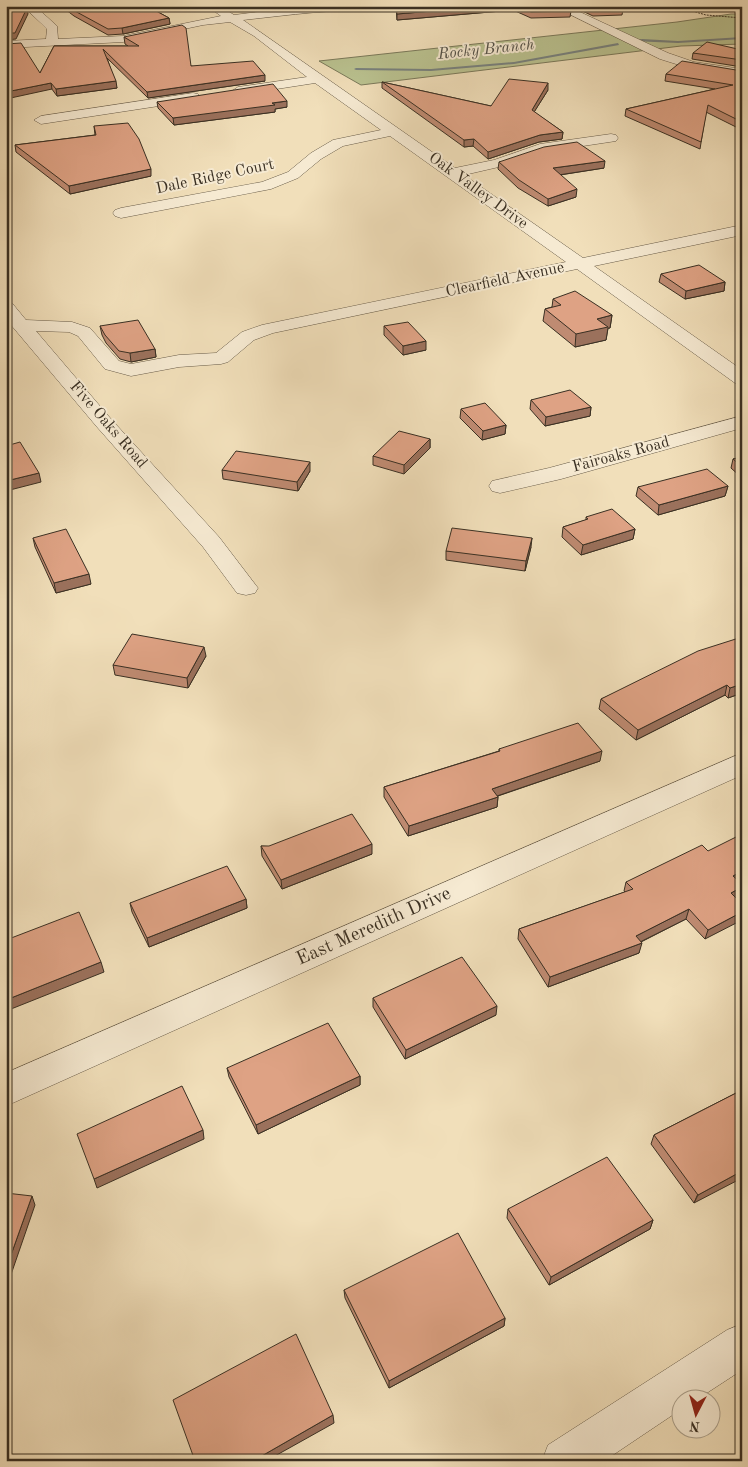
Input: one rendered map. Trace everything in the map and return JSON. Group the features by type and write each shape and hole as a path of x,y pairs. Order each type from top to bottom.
{"street":[{"path":"28,6 53,28 52,43"},
{"name":"Oak Valley Drive","path":"212,6 258,34 317,79 453,173 742,379"},
{"path":"558,6 664,56 705,68 742,73"},
{"path":"6,45 123,39 187,25 231,19 338,7 382,8"},
{"path":"230,92 317,79"},
{"path":"41,120 202,96"},
{"name":"Dale Ridge Court","path":"121,214 266,186 293,175 316,156 338,143 393,131"},
{"path":"453,173 498,163 540,148 611,138"},
{"name":"Clearfield Avenue","path":"21,324 72,327 84,332 112,365 131,370 179,362 221,358 248,336 268,329 742,230"},
{"name":"Five Oaks Road","path":"6,307 104,423 211,542 246,588"},
{"name":"Fairoaks Road","path":"500,486 742,422"},
{"name":"East Meredith Drive","path":"6,1090 742,763"},
{"path":"564,1461 742,1345"}],"path":[{"path":"675,6 706,15 742,18"}],"green space":[{"path":"742,14 742,44 681,46 361,85 319,61 677,22"}],"building":[{"path":"6,6 26,6 27,8 15,33 6,33"},
{"path":"68,6 147,6 169,18 122,28 108,29"},
{"path":"396,6 492,6 397,14"},
{"path":"518,6 561,6 571,11 531,12"},
{"path":"584,6 617,6 623,9 593,10"},
{"path":"182,25 186,28 191,66 253,61 265,75 147,92 103,49 116,81 56,89 51,83 6,92 6,44 21,43 40,73 54,46 139,46 124,37"},
{"path":"707,42 742,50 742,60 693,53"},
{"path":"682,61 742,71 742,122 708,105 701,142 626,109 733,85 666,74"},
{"path":"509,79 548,83 532,110 563,132 540,135 488,152 474,139 464,140 382,82 491,106"},
{"path":"273,84 287,101 272,103 275,105 173,118 157,102"},
{"path":"128,123 139,139 151,169 69,186 15,145 96,135 94,126"},
{"path":"577,142 605,161 553,168 577,189 548,199 519,180 499,162 544,147"},
{"path":"699,265 725,282 686,291 661,274"},
{"path":"575,291 612,315 597,319 608,327 576,334 545,309 561,305 553,299"},
{"path":"138,320 155,349 130,353 119,351 100,326"},
{"path":"408,322 426,341 403,346 384,326"},
{"path":"570,390 591,407 546,417 531,400"},
{"path":"485,403 506,425 483,431 461,409"},
{"path":"399,431 430,439 404,465 373,456"},
{"path":"20,442 39,473 6,481 6,446"},
{"path":"236,451 310,462 297,482 222,470"},
{"path":"742,457 742,467 733,459"},
{"path":"707,469 728,486 659,505 638,487"},
{"path":"612,509 635,529 583,545 563,527 588,519 586,517"},
{"path":"452,528 532,538 526,561 446,551"},
{"path":"66,529 89,574 54,583 33,538"},
{"path":"132,634 204,647 187,678 113,665"},
{"path":"742,637 742,684 730,688 727,685 638,730 601,699 698,651"},
{"path":"578,723 602,751 492,789 498,797 409,826 384,787 500,751 499,749"},
{"path":"352,814 372,844 281,880 261,846 269,846"},
{"path":"742,834 742,871 733,876 742,884 742,887 731,893 742,904 742,912 708,930 689,909 636,936 642,943 550,977 519,929 633,889 626,882 702,845 708,851"},
{"path":"227,866 246,899 147,938 130,903"},
{"path":"79,912 101,962 6,1000 6,940"},
{"path":"462,957 497,1006 406,1050 373,998"},
{"path":"328,1023 360,1076 256,1125 227,1068"},
{"path":"182,1086 203,1130 94,1179 77,1134"},
{"path":"742,1090 742,1171 698,1195 654,1135"},
{"path":"607,1157 653,1220 551,1277 508,1209"},
{"path":"6,1193 32,1196 6,1269"},
{"path":"458,1233 505,1318 389,1381 344,1290"},
{"path":"296,1334 333,1415 253,1461 195,1461 173,1400"},
{"path":"6,1455 130,1459 130,1461 6,1461"}],"waterway":[{"name":"Rocky Branch","path":"633,41 678,42 742,38"},
{"name":"Rocky Branch","path":"356,69 431,70 514,63 618,44"}]}
